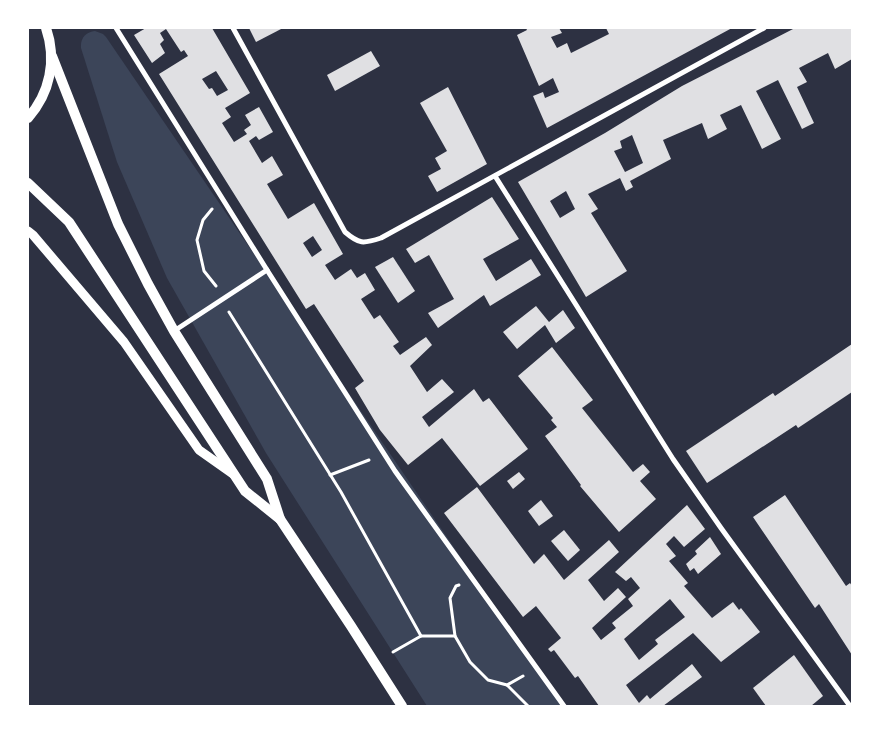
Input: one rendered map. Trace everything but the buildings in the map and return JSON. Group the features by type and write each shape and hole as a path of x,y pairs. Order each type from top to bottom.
{"main road":[{"path":"28,118 41,100 51,71 52,56 50,39 46,28"},
{"path":"52,56 118,224 174,331 267,479 280,519 352,626 402,706"},
{"path":"28,183 69,222 245,491 280,519"}],"street":[{"path":"116,28 395,470 564,706"},
{"path":"233,28 345,232 358,242 368,243 381,238 764,28"},
{"path":"495,176 673,459 726,536 850,706"},
{"path":"30,233 124,342 198,450 233,474"},
{"path":"174,331 267,270"}],"path":[{"path":"218,203 203,220 197,240 204,271 222,293"},
{"path":"227,308 341,492 421,636"},
{"path":"330,475 385,454"},
{"path":"474,580 456,586 450,598 455,636 470,662 488,680 507,685 528,706"},
{"path":"393,652 421,636 455,636"},
{"path":"507,685 537,668"}],"shaded area":[{"path":"95,31 106,37 562,706 427,706 266,453 167,278 117,162 81,48 84,36"}]}
